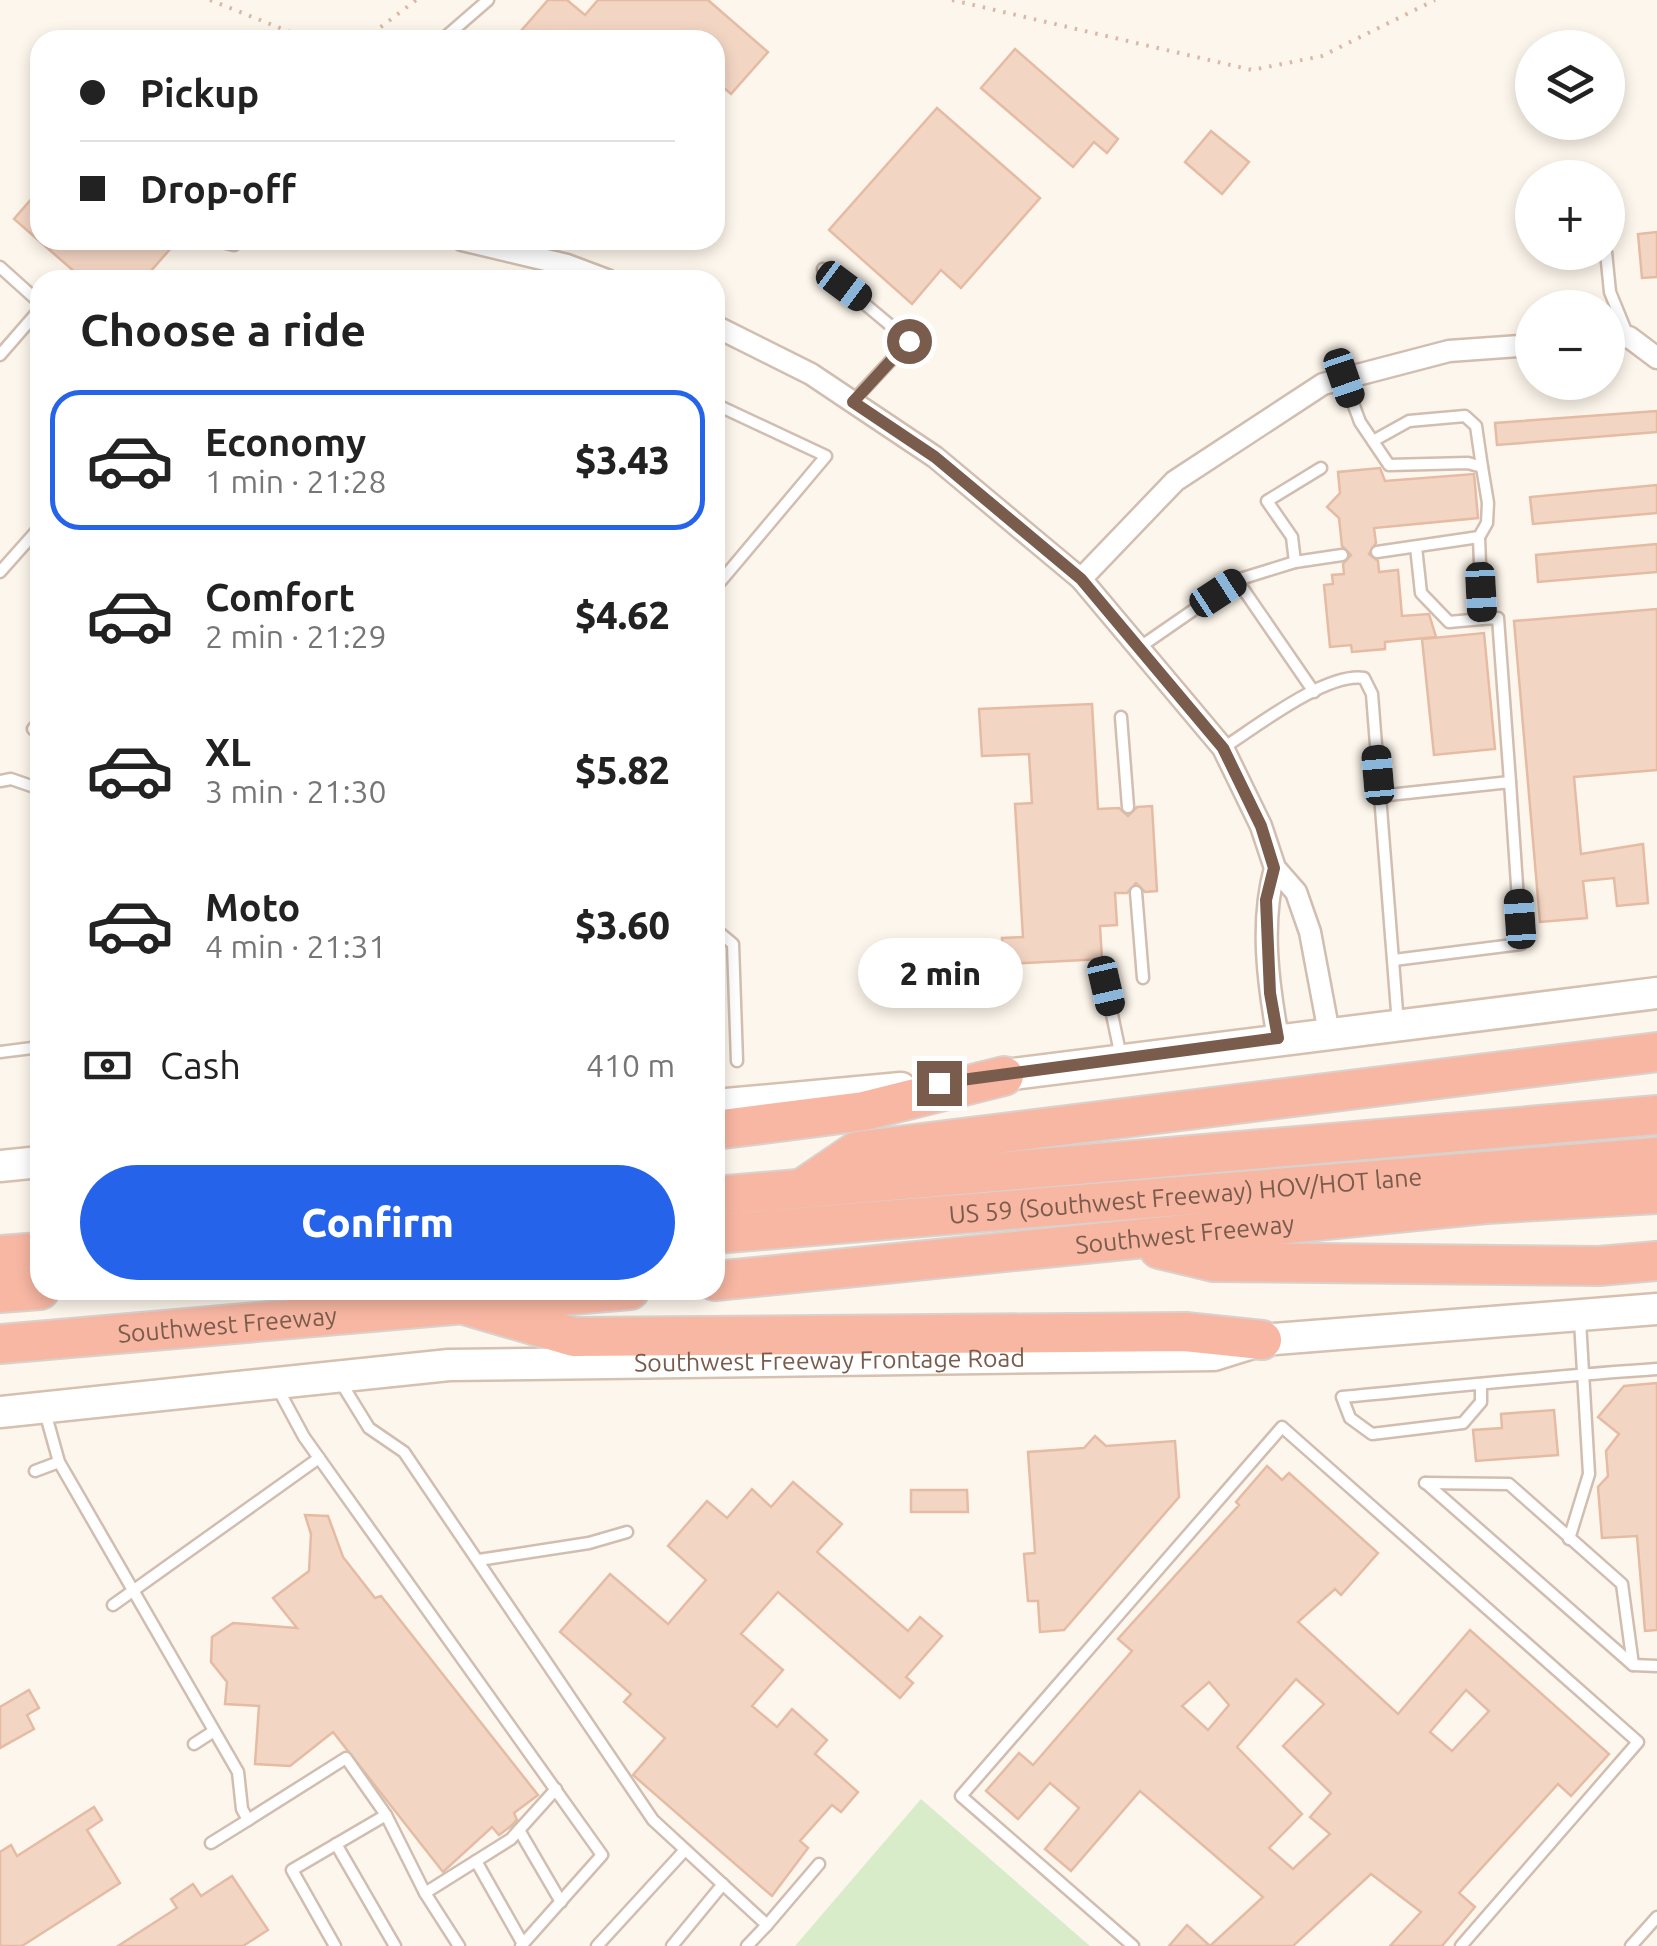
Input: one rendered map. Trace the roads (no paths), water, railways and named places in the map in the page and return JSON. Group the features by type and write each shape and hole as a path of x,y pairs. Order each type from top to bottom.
{"highway":[{"path":"802,1189 856,1150 1657,1052"},
{"path":"725,1129 864,1111 1004,1076"},
{"path":"725,1195 1657,1116"},
{"name":"US 59 (Southwest Freeway) HOV/HOT lane","path":"725,1233 1657,1157"},
{"name":"Southwest Freeway","path":"725,1281 1486,1204 1657,1194"},
{"path":"1132,1242 1214,1262 1599,1266 1657,1261"},
{"path":"0,1255 30,1253"},
{"path":"0,1293 30,1291"},
{"name":"Southwest Freeway","path":"0,1344 529,1300"},
{"path":"468,1306 574,1337 1185,1332 1262,1340"}],"main road":[{"path":"725,1104 1004,1076 1278,1038 1657,994"},
{"path":"0,1166 30,1163"},
{"name":"Southwest Freeway Frontage Road","path":"0,1412 449,1365 1214,1355 1262,1340 1657,1309"}],"street":[{"path":"504,250 580,270"},
{"path":"725,331 812,374 935,457 1081,579 1223,748 1261,826 1274,868 1296,892 1310,932 1329,1033"},
{"path":"1625,342 1657,358"},
{"path":"1081,579 1175,481 1323,384 1449,351 1515,346"},
{"path":"1274,868 1266,900 1270,993 1278,1038"}],"lane":[{"path":"454,30 488,0"},
{"path":"0,268 30,296"},
{"path":"823,269 909,341 853,402"},
{"path":"0,355 30,318"},
{"path":"1344,378 1360,422 1389,464 1468,463 1482,467"},
{"path":"725,409 826,456 725,576"},
{"path":"1372,441 1409,421 1465,416 1476,426 1488,502 1487,523 1479,537 1482,619"},
{"path":"1295,562 1292,537 1268,501 1321,468"},
{"path":"1377,552 1479,537"},
{"path":"0,572 30,538"},
{"path":"1394,960 1521,944 1498,618 1449,622 1426,601 1416,547"},
{"path":"1140,648 1237,580 1295,562 1342,555"},
{"path":"1237,580 1314,692"},
{"path":"1223,748 1314,692 1354,676 1364,678 1372,694 1398,1024"},
{"path":"1120,717 1128,807"},
{"path":"0,781 11,779 30,786"},
{"path":"1380,796 1510,782"},
{"path":"1136,892 1143,978"},
{"path":"725,937 733,944 737,1061"},
{"path":"1106,986 1121,1058"},
{"path":"0,1052 30,1048"},
{"path":"1569,1539 1589,1474 1579,1315"},
{"path":"1481,1384 1481,1402 1463,1423 1372,1434 1350,1418 1342,1396 1583,1374 1657,1369"},
{"path":"337,1376 369,1428 404,1452 654,1820 766,1925"},
{"path":"274,1382 319,1458 602,1854 522,1945 476,1861"},
{"path":"43,1406 59,1462 238,1772 242,1809 248,1820"},
{"path":"1132,1946 961,1796 1282,1427 1638,1742 1461,1946"},
{"path":"113,1605 319,1458"},
{"path":"35,1471 59,1462"},
{"path":"1633,1666 1622,1584 1508,1484 1426,1483 1633,1666 1657,1666"},
{"path":"479,1560 588,1543 627,1532"},
{"path":"194,1744 214,1731"},
{"path":"211,1843 346,1758 386,1814 425,1893 459,1946"},
{"path":"425,1893 519,1830 556,1790"},
{"path":"335,1946 292,1870 386,1814"},
{"path":"519,1830 561,1902"},
{"path":"336,1844 395,1946"},
{"path":"597,1946 685,1850"},
{"path":"748,1946 819,1864"},
{"path":"672,1946 723,1884"},
{"path":"1632,1946 1657,1917"}]}
